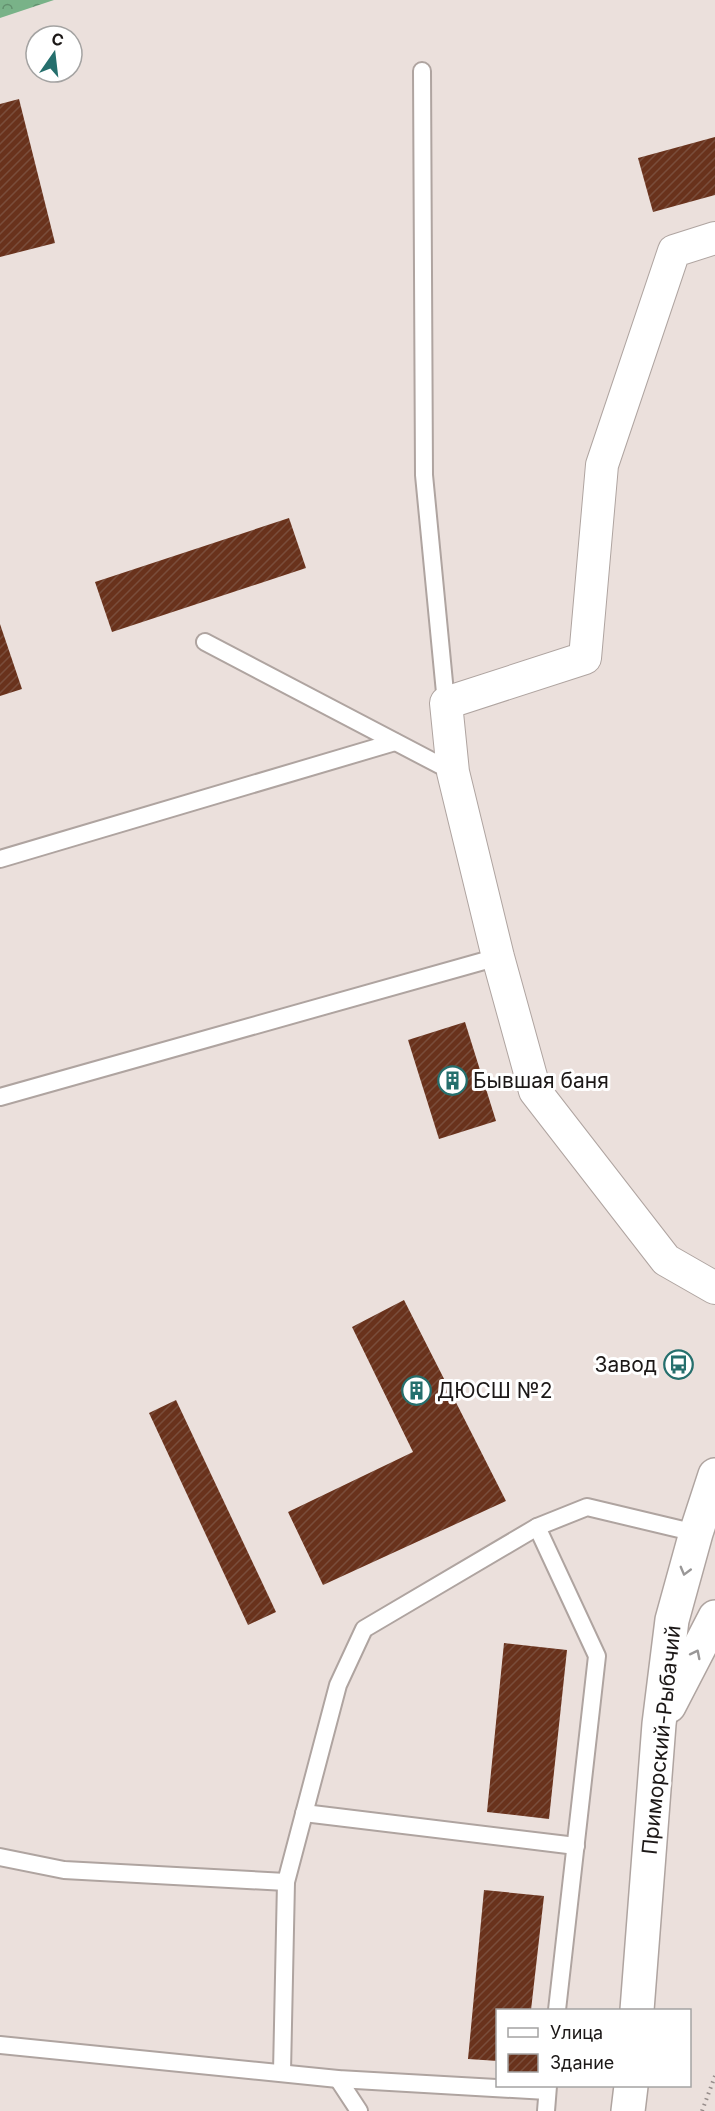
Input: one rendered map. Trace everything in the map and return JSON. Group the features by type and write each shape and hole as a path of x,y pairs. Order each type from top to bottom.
{"main road":[{"name":"Приморский-Рыбачий","path":"637,2009 659,1724 672,1620 715,1475"},
{"path":"659,1724 715,1617"},
{"path":"628,2111 631,2087"}],"street":[{"path":"715,238 674,251 602,465 585,658 446,704 453,772 498,957 536,1091 666,1260 715,1288"}],"lane":[{"path":"422,71 424,475 446,704"},
{"path":"206,642 453,772"},
{"path":"0,859 395,742"},
{"path":"0,1097 498,957"},
{"path":"282,2072 286,1882 338,1685 364,1629 537,1527 587,1507 696,1533"},
{"path":"537,1527 597,1656 556,2009"},
{"path":"304,1813 576,1846"},
{"path":"0,1857 64,1870 286,1882"},
{"path":"0,2044 338,2079 496,2086"},
{"path":"338,2079 359,2111"},
{"path":"525,2087 548,2088 546,2111"}],"path":[{"path":"702,2111 715,2076"}],"green space":[{"path":"0,0 54,0 0,18"}],"building":[{"path":"19,99 55,243 0,257 0,104"},
{"path":"715,137 715,195 653,212 638,158"},
{"path":"289,518 306,568 112,632 95,582"},
{"path":"0,624 22,689 0,696"},
{"name":"Бывшая баня","path":"465,1022 496,1121 439,1139 408,1040"},
{"name":"ДЮСШ №2","path":"404,1300 506,1501 323,1585 288,1512 413,1452 352,1327"},
{"path":"176,1400 276,1612 248,1625 149,1413"},
{"path":"504,1643 567,1650 549,1819 487,1812"},
{"path":"484,1890 544,1896 531,2009 496,2009 496,2061 468,2059"}],"place":[{"name":"Бывшая баня","path":"452,1080"},
{"name":"Завод","path":"678,1364"},
{"name":"ДЮСШ №2","path":"416,1390"}]}
